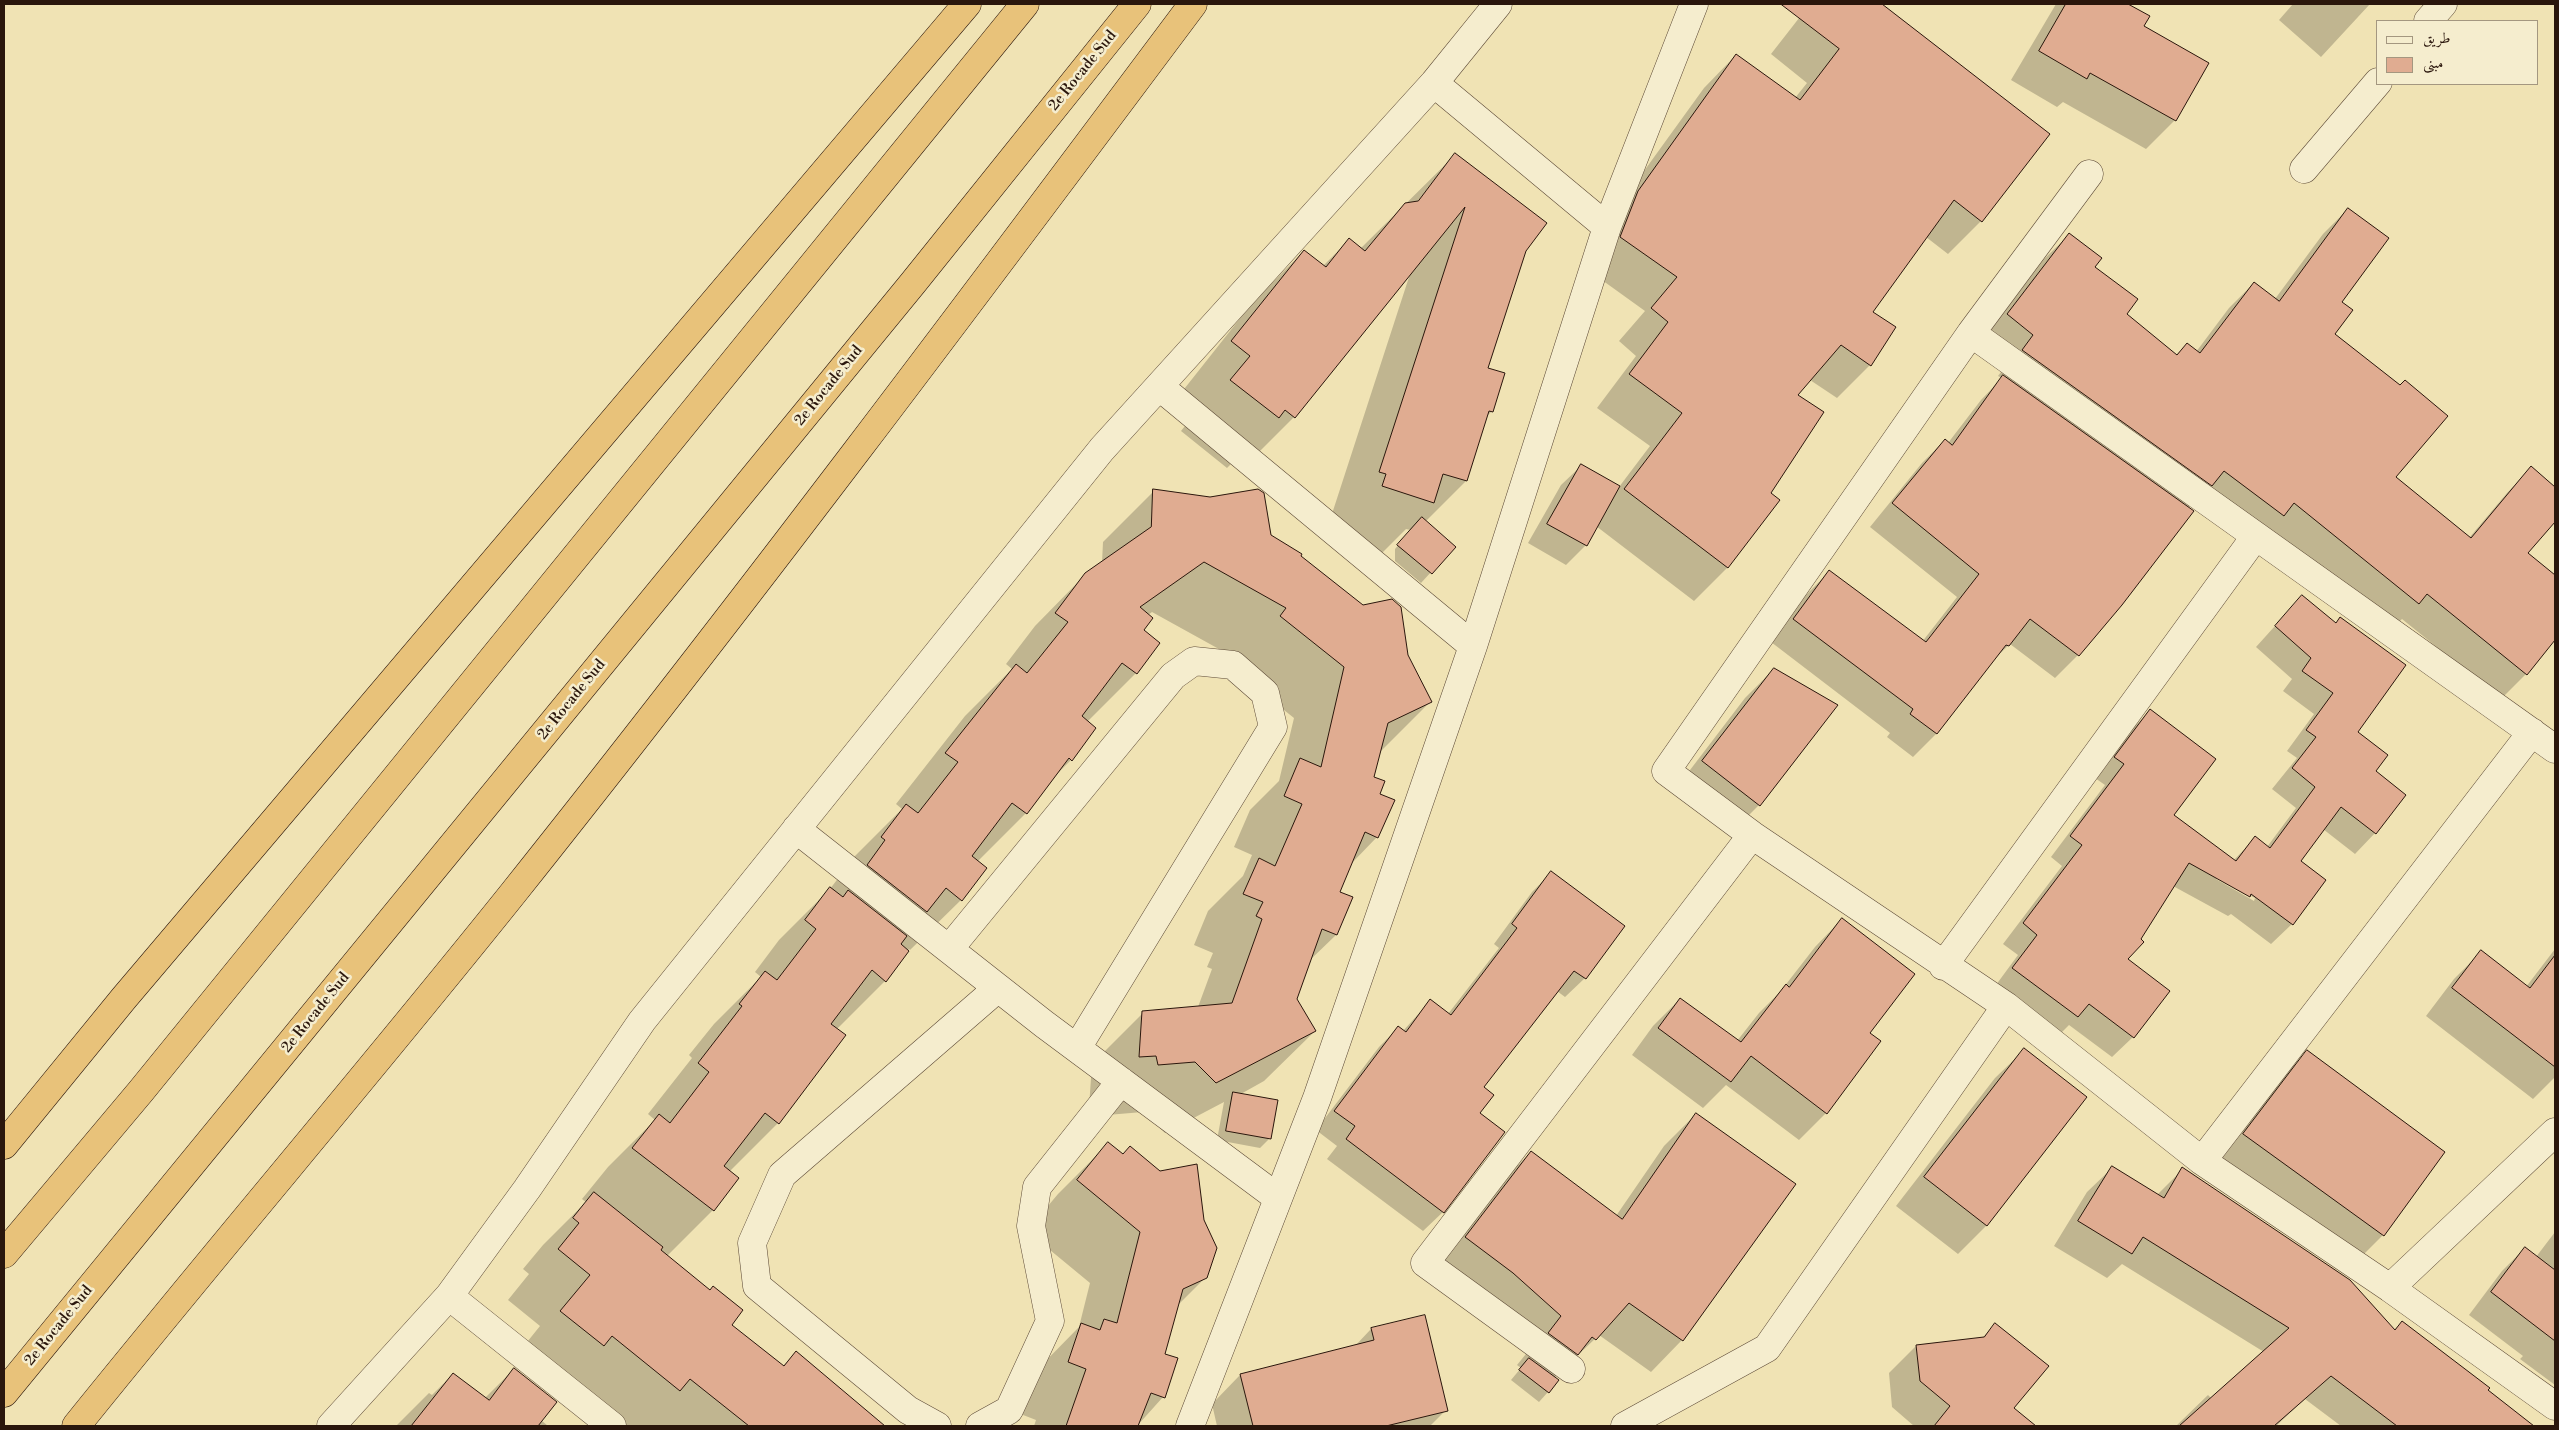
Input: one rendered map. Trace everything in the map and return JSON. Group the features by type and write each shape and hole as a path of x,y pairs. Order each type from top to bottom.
{"highway":[{"path":"4,1146 124,998 967,4"},
{"path":"4,1254 141,1091 1025,4"},
{"name":"2e Rocade Sud","path":"4,1393 913,284 1137,4"},
{"path":"76,1426 512,894 685,673 1022,233 1193,4"},
{"path":"4,1132 124,998"},
{"path":"80,1426 126,1364"}],"street":[{"path":"331,1426 449,1296 527,1189 642,1021 1102,449 1434,83 1498,4"},
{"path":"1190,1426 1317,1098 1473,646 1607,227 1694,4"},
{"path":"2429,20 2443,4"},
{"path":"1434,83 1607,227"},
{"path":"2304,169 2376,84"},
{"path":"2090,174 1971,333 1666,771 1752,835 1943,966 2006,1006 2202,1161 2390,1288 2555,1406"},
{"path":"1971,333 2555,749"},
{"path":"1160,386 1473,646"},
{"path":"1943,966 2255,537"},
{"path":"949,949 1173,676 1194,661 1233,665 1265,692 1273,726 1077,1048"},
{"path":"2202,1161 2532,732"},
{"path":"796,829 998,988 1278,1198"},
{"path":"1571,1369 1425,1263 1752,835"},
{"path":"937,1426 908,1410 757,1286 752,1243 782,1175 998,988"},
{"path":"1625,1426 1767,1348 2006,1006"},
{"path":"980,1426 1009,1410 1050,1321 1030,1226 1037,1187 1121,1081"},
{"path":"2390,1288 2555,1132"},
{"path":"449,1296 612,1426"}],"building":[{"path":"1781,4 1882,4 2050,134 1982,222 1954,200 1873,312 1896,327 1871,366 1841,345 1798,395 1824,412 1771,493 1780,500 1728,568 1624,489 1682,413 1629,374 1668,322 1651,308 1677,277 1620,237 1638,191 1736,54 1800,100 1839,49"},
{"path":"2066,4 2128,4 2150,16 2144,26 2209,63 2176,121 2090,73 2087,79 2039,51"},
{"path":"1455,153 1547,223 1526,251 1488,368 1505,373 1493,412 1489,411 1467,481 1443,474 1434,503 1382,486 1386,474 1379,472 1465,207 1295,418 1285,410 1279,418 1230,380 1250,356 1231,341 1304,250 1326,267 1349,238 1365,251 1405,203 1418,201"},
{"path":"2348,208 2389,238 2342,302 2353,310 2335,334 2400,385 2405,380 2448,416 2396,477 2471,538 2531,466 2555,487 2555,522 2528,553 2555,575 2555,640 2527,675 2427,594 2419,604 2294,503 2284,516 2224,471 2212,486 2022,350 2033,335 2007,314 2069,233 2102,258 2095,267 2138,299 2127,314 2177,355 2187,343 2200,353 2254,282 2279,301"},
{"path":"2003,375 2194,511 2122,605 2079,656 2030,619 2009,646 2006,645 1937,734 1910,714 1913,709 1793,619 1829,570 1926,642 1979,574 1892,503 1945,439 1952,445"},
{"path":"1581,464 1620,486 1587,546 1547,524"},
{"path":"1153,489 1210,497 1258,489 1264,493 1271,535 1302,554 1301,556 1363,605 1392,599 1401,607 1408,655 1432,702 1388,723 1374,777 1385,781 1380,794 1395,800 1378,838 1365,832 1340,892 1353,897 1337,935 1322,929 1297,999 1316,1031 1216,1083 1195,1062 1158,1065 1156,1056 1139,1057 1142,1011 1232,1003 1262,919 1256,916 1263,902 1243,894 1259,858 1275,866 1302,804 1284,796 1300,758 1321,767 1344,667 1280,616 1286,608 1204,562 1140,607 1153,618 1144,630 1160,643 1137,674 1122,663 1082,716 1096,728 1072,761 1069,758 1027,814 1012,803 972,856 987,868 962,901 946,888 927,912 867,865 885,840 881,837 906,804 918,813 958,762 945,753 1016,664 1027,673 1068,622 1055,613 1085,573 1151,527"},
{"path":"1422,517 1456,547 1432,574 1397,545"},
{"path":"2302,595 2336,623 2340,617 2406,665 2358,732 2388,755 2376,771 2406,795 2376,834 2341,807 2301,861 2326,880 2293,925 2251,894 2250,897 2189,863 2141,939 2144,942 2128,959 2170,991 2134,1038 2089,1004 2078,1017 2012,968 2037,935 2023,923 2082,845 2070,836 2124,764 2114,757 2150,709 2216,759 2174,815 2236,861 2255,836 2270,848 2315,787 2292,768 2316,737 2306,730 2333,693 2302,671 2311,658 2275,626"},
{"path":"1774,668 1838,705 1760,806 1702,761"},
{"path":"1551,871 1625,926 1586,979 1574,971 1484,1087 1494,1095 1480,1113 1505,1132 1444,1213 1346,1139 1355,1126 1334,1111 1398,1026 1406,1032 1430,999 1451,1015 1517,928 1512,924"},
{"path":"830,887 843,897 848,890 907,936 901,944 909,951 886,982 872,970 831,1024 846,1035 779,1124 765,1113 724,1166 739,1178 714,1211 632,1148 659,1114 670,1123 709,1072 698,1063 742,1006 739,1004 765,971 777,980 816,929 805,920"},
{"path":"1842,918 1915,974 1870,1033 1881,1041 1827,1114 1751,1056 1731,1082 1658,1028 1680,998 1741,1042 1786,984 1789,987"},
{"path":"2481,950 2530,988 2555,955 2555,1067 2452,988"},
{"path":"2024,1048 2087,1097 1987,1226 1924,1177"},
{"path":"2307,1050 2445,1152 2384,1236 2243,1134"},
{"path":"1233,1092 1278,1100 1271,1139 1226,1131"},
{"path":"1696,1113 1796,1184 1683,1341 1629,1303 1596,1340 1592,1337 1578,1355 1548,1333 1561,1316 1513,1273 1465,1237 1531,1151 1622,1219"},
{"path":"1108,1142 1123,1154 1130,1146 1160,1171 1197,1164 1204,1220 1217,1248 1207,1278 1183,1289 1165,1354 1178,1358 1165,1398 1151,1393 1138,1426 1066,1426 1086,1369 1068,1362 1081,1323 1100,1330 1104,1319 1117,1323 1140,1232 1077,1180"},
{"path":"2112,1166 2164,1198 2182,1167 2350,1280 2395,1330 2402,1321 2490,1388 2488,1390 2534,1426 2397,1426 2331,1376 2274,1426 2179,1426 2289,1328 2143,1237 2132,1254 2078,1221"},
{"path":"594,1192 663,1247 661,1250 710,1290 713,1286 743,1310 732,1325 784,1366 796,1351 885,1426 749,1426 690,1379 680,1391 612,1336 604,1346 560,1311 590,1275 558,1249 579,1223 573,1218"},
{"path":"2525,1247 2555,1270 2555,1341 2491,1292"},
{"path":"1425,1315 1448,1411 1386,1426 1253,1426 1240,1374 1374,1340 1371,1328"},
{"path":"1995,1323 2049,1366 2014,1408 2036,1426 1934,1426 1950,1406 1920,1381 1916,1345 1984,1337"},
{"path":"1529,1358 1559,1380 1549,1393 1519,1370"},
{"path":"514,1368 557,1402 538,1426 411,1426 453,1373 489,1400"}]}
